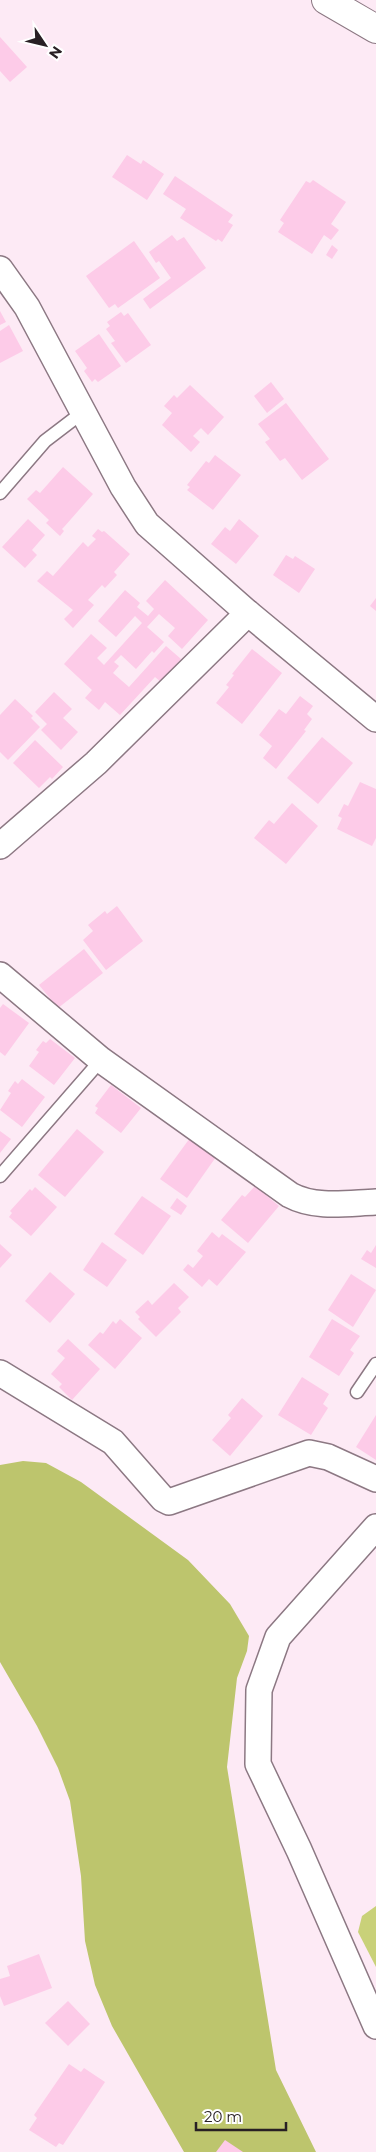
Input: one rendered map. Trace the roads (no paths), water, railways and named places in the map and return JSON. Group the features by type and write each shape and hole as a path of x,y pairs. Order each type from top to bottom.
{"street":[{"path":"326,0 376,29"},
{"path":"0,269 27,307 124,487 147,524 248,613 376,719"},
{"path":"0,846 96,762 248,613"},
{"path":"0,975 101,1060 290,1195 302,1201 322,1204 376,1202"},
{"path":"0,1373 113,1442 163,1499 169,1502 309,1453 328,1457 376,1479"},
{"path":"376,1527 278,1638 259,1690 258,1764 376,2026"}],"lane":[{"path":"0,493 45,440 83,412"},
{"path":"0,1176 101,1060"},
{"path":"357,1392 376,1364"}]}
